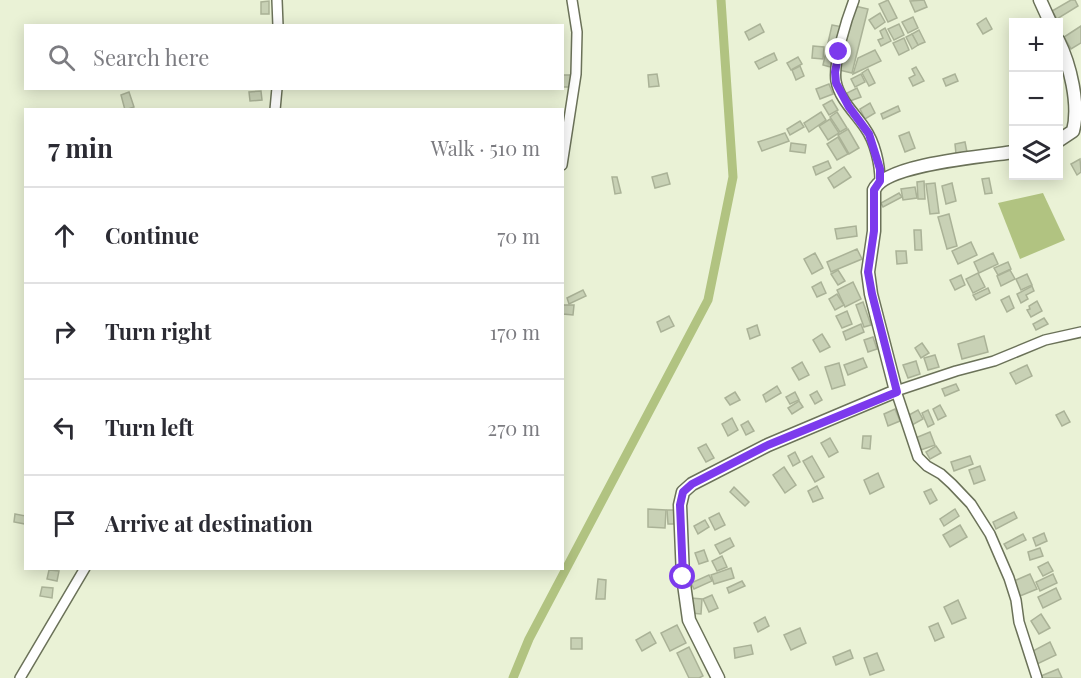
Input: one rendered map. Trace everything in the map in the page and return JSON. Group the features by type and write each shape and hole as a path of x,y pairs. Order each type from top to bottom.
{"main road":[{"path":"1040,0 1048,18"},
{"path":"1063,52 1070,72 1076,121 1073,130 1063,138"},
{"path":"718,678 689,620 683,577 680,505 683,492 692,484 768,445 897,392 868,272 874,231 874,190 880,181 905,171 937,163 1009,153"}],"street":[{"path":"277,0 278,24"},
{"path":"564,152 576,74 577,32 572,0"},
{"path":"854,0 839,52 835,72 836,83 849,107 869,134 880,169 880,181"},
{"path":"275,108 278,90"},
{"path":"1037,678 1019,622 1017,600 990,534 971,504 941,474 927,466 918,457 897,392 956,371 994,361 1045,340 1081,332"},
{"path":"20,678 84,570"}],"shaded area":[{"path":"1043,193 1065,240 1020,259 998,203"}],"building":[{"path":"888,0 897,18 888,22 879,4"},
{"path":"924,0 927,7 915,12 910,1"},
{"path":"1071,0 1075,0 1078,6 1059,18 1052,11"},
{"path":"269,1 269,14 261,14 261,2"},
{"path":"855,6 868,9 852,73 839,70"},
{"path":"880,13 885,22 875,29 869,20"},
{"path":"913,17 918,28 908,33 902,22"},
{"path":"986,18 992,29 983,34 977,24"},
{"path":"760,24 764,32 749,40 745,32"},
{"path":"899,24 904,35 894,40 888,29"},
{"path":"832,25 843,27 834,68 823,65"},
{"path":"1081,26 1081,43 1071,49 1064,37"},
{"path":"885,28 891,41 881,46 878,40 883,38 880,31"},
{"path":"919,30 925,42 918,45 912,34"},
{"path":"912,34 918,45 912,49 906,37"},
{"path":"904,38 909,50 899,55 893,43"},
{"path":"813,46 824,47 823,59 812,58"},
{"path":"875,50 881,61 853,74 858,58"},
{"path":"774,53 777,60 759,69 755,62"},
{"path":"798,57 802,64 791,70 787,63"},
{"path":"800,66 804,76 796,80 792,70"},
{"path":"916,67 924,81 913,86 909,78 915,75 912,69"},
{"path":"868,69 875,83 869,86 862,73"},
{"path":"657,74 659,86 649,87 648,75"},
{"path":"861,74 865,82 855,87 851,79"},
{"path":"955,74 958,81 946,86 943,79"},
{"path":"564,75 572,75 572,87 564,87"},
{"path":"829,84 833,94 820,99 816,89"},
{"path":"857,88 861,97 850,101 847,93"},
{"path":"261,91 262,100 250,101 249,92"},
{"path":"129,92 134,107 124,108 121,95"},
{"path":"832,100 838,110 829,115 823,105"},
{"path":"870,103 875,113 865,119 860,109"},
{"path":"898,106 900,111 883,119 881,114"},
{"path":"821,112 826,120 809,132 804,123"},
{"path":"837,112 847,128 840,132 830,117"},
{"path":"830,119 839,133 828,140 819,126"},
{"path":"800,121 804,127 790,135 787,129"},
{"path":"848,129 859,148 849,154 838,135"},
{"path":"909,132 915,148 905,152 899,136"},
{"path":"785,133 789,141 762,151 758,142"},
{"path":"838,137 848,154 837,160 827,144"},
{"path":"965,142 967,152 956,154 955,144"},
{"path":"791,143 806,145 805,153 790,151"},
{"path":"1080,159 1081,172 1077,175 1071,164"},
{"path":"828,161 831,168 816,175 813,167"},
{"path":"844,167 851,177 834,188 828,178"},
{"path":"667,173 670,184 655,188 652,177"},
{"path":"612,177 617,177 621,193 615,194"},
{"path":"989,178 992,193 985,194 982,179"},
{"path":"924,181 925,199 918,199 917,182"},
{"path":"935,183 939,213 930,214 926,184"},
{"path":"952,183 956,201 946,204 942,186"},
{"path":"915,187 917,198 903,200 901,189"},
{"path":"899,193 902,197 883,207 881,203"},
{"path":"949,214 957,246 947,249 938,217"},
{"path":"856,226 857,236 837,239 835,229"},
{"path":"914,230 921,230 922,250 915,250"},
{"path":"971,242 977,255 958,264 952,251"},
{"path":"857,249 862,259 831,272 827,262"},
{"path":"896,251 906,251 907,263 897,264"},
{"path":"815,253 823,268 812,274 804,259"},
{"path":"993,253 998,264 979,273 974,262"},
{"path":"1008,262 1011,269 998,275 994,268"},
{"path":"838,270 845,281 838,285 831,274"},
{"path":"1010,270 1015,279 1001,286 997,276"},
{"path":"978,273 985,287 973,293 966,279"},
{"path":"1027,274 1032,285 1021,290 1016,279"},
{"path":"961,275 965,285 955,290 950,280"},
{"path":"821,282 826,293 817,297 812,287"},
{"path":"853,282 861,299 845,307 837,290"},
{"path":"1032,286 1034,291 1026,295 1028,299 1021,303 1017,294"},
{"path":"988,288 990,293 976,300 973,295"},
{"path":"583,290 586,296 569,304 567,298"},
{"path":"837,294 844,305 835,310 829,299"},
{"path":"1009,296 1014,308 1007,312 1001,300"},
{"path":"1037,301 1042,311 1031,317 1027,310"},
{"path":"863,302 871,325 864,327 856,305"},
{"path":"564,305 574,305 573,315 564,314"},
{"path":"847,311 852,324 842,328 836,316"},
{"path":"669,316 674,326 661,332 657,322"},
{"path":"1044,318 1048,324 1036,330 1033,324"},
{"path":"861,324 864,332 846,340 843,332"},
{"path":"757,325 760,335 750,339 747,329"},
{"path":"822,334 830,347 820,352 813,340"},
{"path":"984,336 988,352 962,359 958,344"},
{"path":"873,337 877,349 868,352 864,340"},
{"path":"922,343 929,353 921,358 915,348"},
{"path":"935,355 939,367 928,370 924,358"},
{"path":"863,358 867,367 848,375 844,365"},
{"path":"916,361 920,374 908,378 903,365"},
{"path":"802,362 809,375 799,380 792,368"},
{"path":"839,363 845,385 832,389 825,367"},
{"path":"1027,365 1032,376 1016,384 1010,373"},
{"path":"956,384 959,390 945,396 942,389"},
{"path":"777,386 781,393 766,402 763,395"},
{"path":"817,391 822,400 815,404 810,395"},
{"path":"735,392 740,400 730,405 725,398"},
{"path":"795,392 799,400 790,404 786,397"},
{"path":"799,401 803,407 792,414 788,408"},
{"path":"940,405 946,416 938,420 933,409"},
{"path":"895,409 900,421 888,426 884,414"},
{"path":"918,410 923,419 912,425 907,416"},
{"path":"928,410 934,424 928,427 922,413"},
{"path":"1064,411 1070,422 1062,426 1056,415"},
{"path":"732,418 738,430 728,436 722,424"},
{"path":"748,421 754,431 746,435 741,425"},
{"path":"930,432 935,445 918,451 913,439"},
{"path":"863,436 871,436 870,449 862,448"},
{"path":"830,438 838,452 829,457 821,443"},
{"path":"706,444 714,458 706,462 698,448"},
{"path":"936,446 941,453 930,459 926,452"},
{"path":"795,452 800,462 793,466 788,456"},
{"path":"812,456 824,477 815,482 803,461"},
{"path":"970,456 973,464 954,471 951,462"},
{"path":"980,466 985,480 974,484 969,470"},
{"path":"784,467 796,485 785,493 773,475"},
{"path":"878,473 884,487 870,494 864,480"},
{"path":"817,486 823,498 813,502 808,491"},
{"path":"734,487 749,502 745,506 730,492"},
{"path":"931,489 937,500 930,504 924,492"},
{"path":"648,509 666,510 665,528 648,527"},
{"path":"955,509 959,516 944,526 940,519"},
{"path":"667,510 674,510 674,524 668,524"},
{"path":"1014,512 1017,518 996,529 993,522"},
{"path":"719,513 725,525 715,530 709,518"},
{"path":"15,514 24,516 24,524 14,522"},
{"path":"705,520 709,527 698,534 694,526"},
{"path":"960,525 967,537 950,547 943,535"},
{"path":"1044,533 1047,541 1036,546 1033,538"},
{"path":"1023,534 1026,540 1007,549 1004,544"},
{"path":"730,538 734,546 720,554 715,545"},
{"path":"1040,548 1043,556 1030,560 1028,552"},
{"path":"704,550 708,561 699,564 695,553"},
{"path":"722,556 727,567 717,571 712,561"},
{"path":"1048,562 1053,571 1043,576 1038,567"},
{"path":"731,568 734,578 714,584 711,575"},
{"path":"49,570 59,571 57,581 47,579"},
{"path":"1030,574 1037,589 1020,596 1014,581"},
{"path":"1053,574 1057,583 1040,591 1036,582"},
{"path":"709,575 712,581 694,589 691,583"},
{"path":"598,579 606,580 605,599 596,599"},
{"path":"742,581 745,586 729,593 727,588"},
{"path":"42,587 53,588 52,598 40,596"},
{"path":"1056,588 1061,599 1043,608 1038,597"},
{"path":"712,595 718,608 709,612 703,599"},
{"path":"691,598 702,599 701,614 690,613"},
{"path":"958,600 966,618 952,624 944,607"},
{"path":"1041,614 1050,628 1039,634 1031,621"},
{"path":"765,617 769,626 758,632 754,623"},
{"path":"938,623 944,637 935,641 929,627"},
{"path":"677,625 686,643 670,651 661,633"},
{"path":"800,628 806,643 791,650 784,635"},
{"path":"650,632 656,643 642,651 636,640"},
{"path":"571,638 582,638 582,649 571,649"},
{"path":"1050,642 1056,655 1035,665 1029,653"},
{"path":"751,645 753,654 735,658 734,648"},
{"path":"689,647 703,676 699,678 689,678 677,653"},
{"path":"850,650 853,658 836,665 833,657"},
{"path":"877,653 884,670 870,675 864,658"},
{"path":"1058,669 1062,678 1042,678 1041,676"}],"waterway":[{"path":"513,678 529,639 708,300 733,177 721,0"}],"route":[{"path":"683,577 680,505 683,492 692,484 768,445 897,392 868,272 874,231 874,190 880,181 880,169 869,134 849,107 836,83 835,72 839,52"}]}
